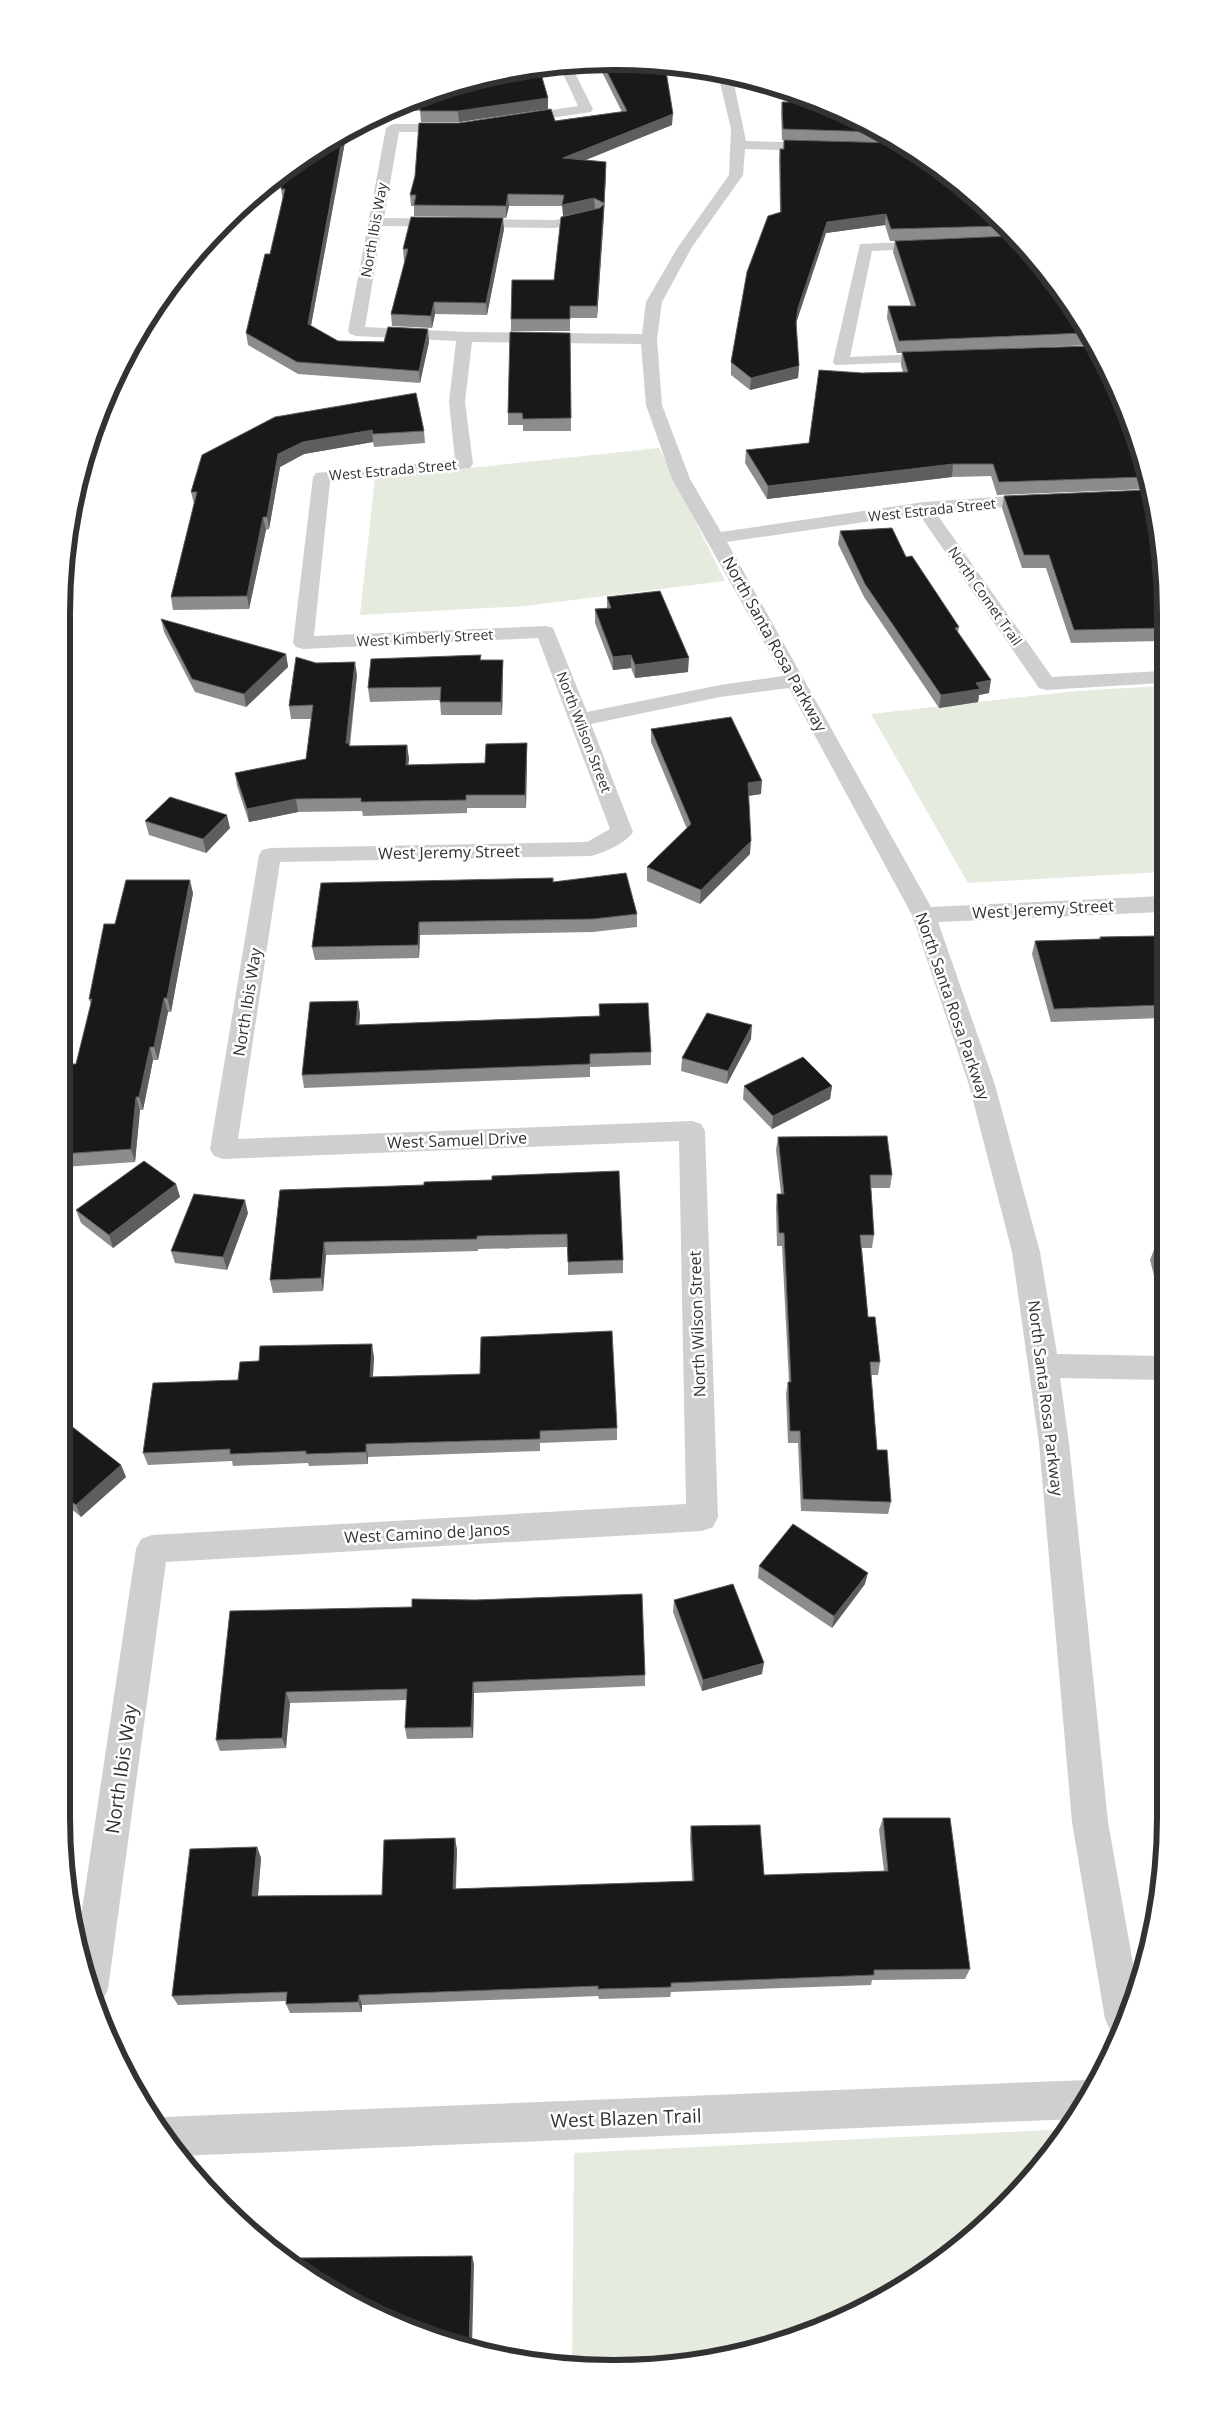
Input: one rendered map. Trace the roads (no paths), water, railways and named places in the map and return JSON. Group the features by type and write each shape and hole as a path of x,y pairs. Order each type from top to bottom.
{"street":[{"path":"508,121 586,109 568,72"},
{"name":"North Santa Rosa Parkway","path":"728,82 738,129 739,145 736,175 685,247 654,302 648,339 654,405 681,479 716,538 924,915 982,1085 1026,1252 1044,1366 1054,1443 1090,1822 1122,2007"},
{"name":"North Ibis Way","path":"465,336 356,332 393,128 469,126"},
{"path":"739,145 835,148"},
{"path":"376,222 555,224 595,215"},
{"path":"941,245 865,247 841,362 958,358"},
{"path":"465,336 648,339"},
{"name":"West Estrada Street","path":"303,643 322,477 464,464 457,402 465,336"},
{"name":"West Estrada Street","path":"716,538 924,508 1061,499"},
{"name":"North Comet Trail","path":"924,508 1046,684 1157,677"},
{"name":"West Kimberly Street","path":"303,643 546,632"},
{"name":"North Wilson Street","path":"546,632 622,832"},
{"path":"580,720 720,691 795,681"},
{"name":"West Jeremy Street","path":"270,855 591,849 622,832"},
{"name":"North Ibis Way","path":"223,1149 270,855"},
{"name":"West Jeremy Street","path":"924,915 1157,904"},
{"name":"North Wilson Street","path":"692,1130 702,1517"},
{"name":"West Samuel Drive","path":"223,1149 692,1130"},
{"path":"1044,1366 1157,1368"},
{"name":"West Camino de Janos","path":"152,1549 702,1517"},
{"name":"North Ibis Way","path":"92,1967 152,1549"},
{"name":"West Blazen Trail","path":"175,2137 1077,2099"}]}
